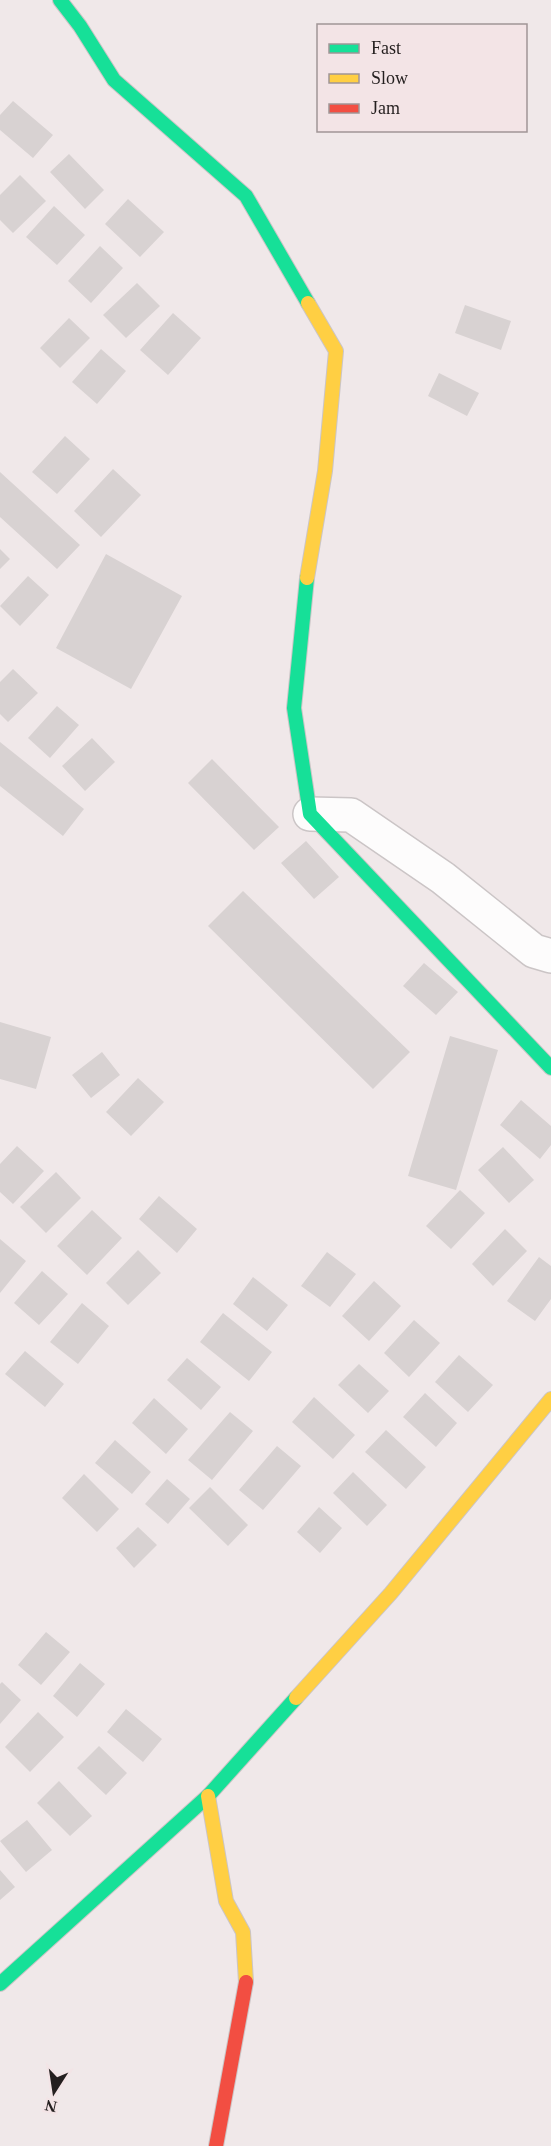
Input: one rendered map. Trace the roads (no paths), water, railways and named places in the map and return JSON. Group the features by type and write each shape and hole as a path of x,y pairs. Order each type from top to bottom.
{"street":[{"path":"60,0 80,26 114,80 246,196 336,351 325,471 306,591 294,708 310,814 548,1060"},
{"path":"310,814 351,815 443,878 534,951 551,956"},
{"path":"0,1984 208,1796 391,1593 551,1399"},
{"path":"208,1796 226,1901 243,1932 246,1988 236,2028 216,2146"}]}
